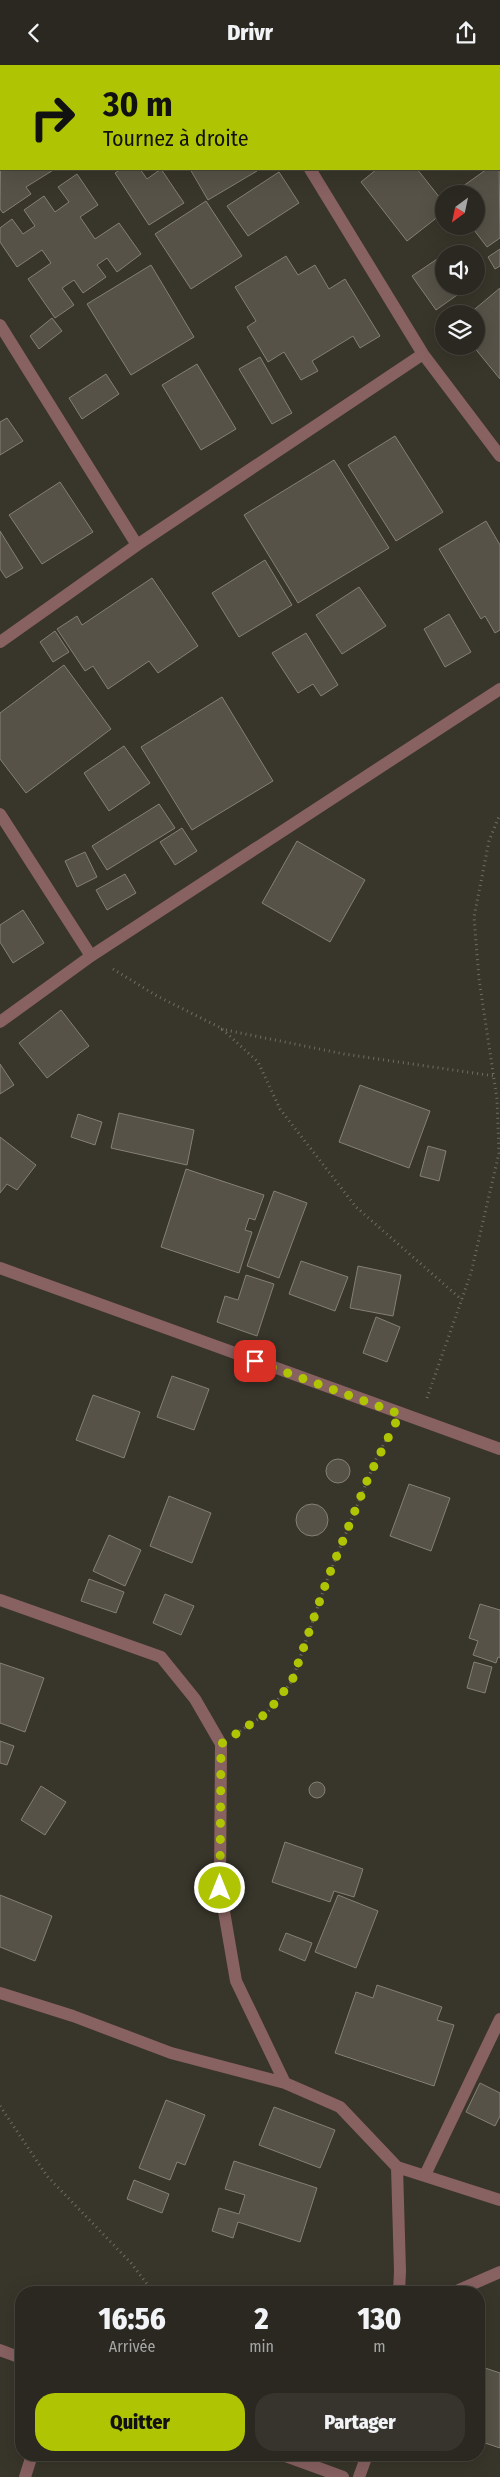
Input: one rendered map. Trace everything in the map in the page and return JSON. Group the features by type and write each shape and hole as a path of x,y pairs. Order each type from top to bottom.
{"street":[{"path":"311,170 423,354 498,447"},
{"path":"0,325 137,545"},
{"path":"0,642 137,545 423,354"},
{"path":"0,1022 91,956 500,689"},
{"path":"0,813 91,956"},
{"path":"0,1269 500,1449"},
{"path":"0,1600 160,1657 195,1699 221,1744 220,1888 236,1981 285,2083"},
{"path":"0,1993 73,2016 171,2053 285,2083 340,2107 397,2167 500,2200"},
{"path":"425,2175 500,2019"},
{"path":"397,2167 399,2286"},
{"path":"468,2286 500,2272"},
{"path":"0,2350 15,2356"},
{"path":"25,2477 30,2461"},
{"path":"300,2461 343,2477"},
{"path":"359,2477 365,2461"}],"path":[{"path":"418,1421 471,1273 499,1153 497,1099 479,979 474,917 489,841 500,814"},
{"path":"91,956 158,996 220,1029 258,1062 280,1109 356,1207 462,1300"},
{"path":"220,1029 344,1053 494,1076"},
{"path":"221,1744 267,1713 292,1681 327,1580 369,1476 400,1414"},
{"path":"0,2106 47,2176 131,2263 149,2286"}],"building":[{"path":"0,170 53,170 26,187 31,194 3,213 0,209"},
{"path":"120,170 141,170 147,179 162,170 184,203 149,225 115,173"},
{"path":"191,170 256,170 257,171 208,200"},
{"path":"376,170 418,170 435,192 435,219 407,241 361,182"},
{"path":"486,170 499,170 500,238 487,247 478,235 485,235 485,185 465,185"},
{"path":"279,172 299,203 248,236 227,206"},
{"path":"77,174 98,205 80,217 95,239 119,223 141,254 117,272 107,258 97,265 106,277 83,293 74,280 62,288 74,305 55,318 28,279 51,263 42,250 17,267 0,242 0,228 12,219 23,234 35,226 24,210 44,196 55,212 69,202 58,187"},
{"path":"206,201 242,256 191,289 155,234"},
{"path":"500,249 500,266 495,269 488,257"},
{"path":"286,256 298,275 315,265 329,289 345,279 380,336 360,348 353,336 312,361 318,371 301,380 284,352 268,362 247,327 256,321 235,287"},
{"path":"435,260 435,295 457,295 443,305 435,305 435,309 412,276"},
{"path":"151,265 194,337 131,375 87,304"},
{"path":"500,288 500,379 480,355 485,355 485,305 480,305"},
{"path":"52,318 62,331 39,349 30,336"},
{"path":"260,357 292,413 272,424 239,369"},
{"path":"197,364 236,429 201,450 162,385"},
{"path":"106,374 119,394 82,419 69,398"},
{"path":"7,418 23,441 0,455 0,422"},
{"path":"395,436 443,512 396,541 348,465"},
{"path":"334,460 389,548 298,603 244,515"},
{"path":"60,482 93,532 42,564 9,515"},
{"path":"486,521 500,545 500,630 495,633 485,616 481,619 439,549"},
{"path":"0,531 23,568 6,578 0,569"},
{"path":"265,560 292,605 239,637 212,593"},
{"path":"152,578 198,646 158,673 149,661 108,689 93,666 85,671 57,629 77,616 82,625"},
{"path":"359,587 386,626 342,654 316,615"},
{"path":"449,614 471,652 445,667 424,629"},
{"path":"55,631 69,652 53,662 40,642"},
{"path":"306,633 338,685 321,696 313,684 298,693 272,653"},
{"path":"64,665 111,729 26,793 0,759 0,713"},
{"path":"222,697 273,781 192,830 141,747"},
{"path":"124,746 150,783 109,811 84,773"},
{"path":"159,804 175,828 107,870 92,846"},
{"path":"182,828 197,851 175,865 160,842"},
{"path":"297,841 365,880 330,942 262,903"},
{"path":"85,852 97,877 77,887 65,861"},
{"path":"125,874 136,893 107,910 96,890"},
{"path":"23,910 44,943 13,963 0,942 0,925"},
{"path":"61,1010 89,1046 47,1078 19,1043"},
{"path":"0,1064 14,1085 0,1094"},
{"path":"360,1085 430,1111 409,1168 339,1142"},
{"path":"119,1113 194,1130 187,1165 111,1148"},
{"path":"78,1114 102,1122 95,1145 71,1137"},
{"path":"0,1137 36,1165 17,1190 7,1184 0,1193"},
{"path":"428,1146 446,1151 439,1181 420,1176"},
{"path":"186,1169 264,1195 255,1220 249,1218 245,1230 252,1232 239,1273 161,1247"},
{"path":"274,1191 307,1203 279,1278 247,1266"},
{"path":"301,1261 348,1277 335,1311 289,1294"},
{"path":"358,1266 401,1275 393,1316 350,1308"},
{"path":"246,1275 274,1284 257,1336 217,1322 225,1296 238,1300"},
{"path":"376,1317 400,1327 387,1362 363,1353"},
{"path":"172,1376 209,1389 194,1430 157,1417"},
{"path":"93,1395 140,1412 124,1458 76,1440"},
{"path":"338,1459 343,1460 349,1466 349,1476 343,1482 338,1483 333,1482 327,1476 326,1471 327,1466 333,1460"},
{"path":"409,1484 450,1498 431,1551 390,1536"},
{"path":"169,1496 211,1513 192,1563 150,1546"},
{"path":"312,1504 324,1508 328,1520 324,1532 312,1536 300,1532 296,1520 300,1508"},
{"path":"109,1535 141,1550 125,1586 93,1571"},
{"path":"89,1579 124,1592 116,1613 81,1601"},
{"path":"165,1594 194,1606 181,1635 153,1623"},
{"path":"480,1604 500,1610 500,1658 498,1657 496,1663 473,1655 478,1641 469,1638"},
{"path":"474,1662 492,1667 485,1693 467,1688"},
{"path":"0,1663 44,1678 25,1732 0,1723"},
{"path":"0,1741 14,1746 7,1765 0,1763"},
{"path":"317,1782 325,1790 317,1798 309,1790"},
{"path":"41,1786 66,1802 45,1835 21,1820"},
{"path":"285,1842 363,1869 354,1897 334,1891 330,1902 272,1882"},
{"path":"0,1895 52,1916 35,1961 0,1947"},
{"path":"338,1895 378,1911 356,1968 315,1952"},
{"path":"286,1933 312,1943 305,1961 279,1950"},
{"path":"377,1985 442,2007 437,2020 454,2025 434,2086 335,2053 356,1992 373,1998"},
{"path":"480,2083 500,2093 500,2116 495,2126 466,2112"},
{"path":"166,2100 205,2115 185,2165 177,2162 170,2180 139,2168"},
{"path":"274,2107 335,2130 320,2168 259,2145"},
{"path":"234,2161 317,2188 300,2242 238,2222 233,2238 212,2231 219,2208 239,2214 245,2195 225,2189"},
{"path":"134,2180 169,2194 162,2213 127,2199"},
{"path":"485,2368 500,2373 500,2448 485,2443"}],"route":[{"path":"220,1888 221,1744 267,1713 292,1681 327,1580 369,1476 400,1414 255,1361"}]}
